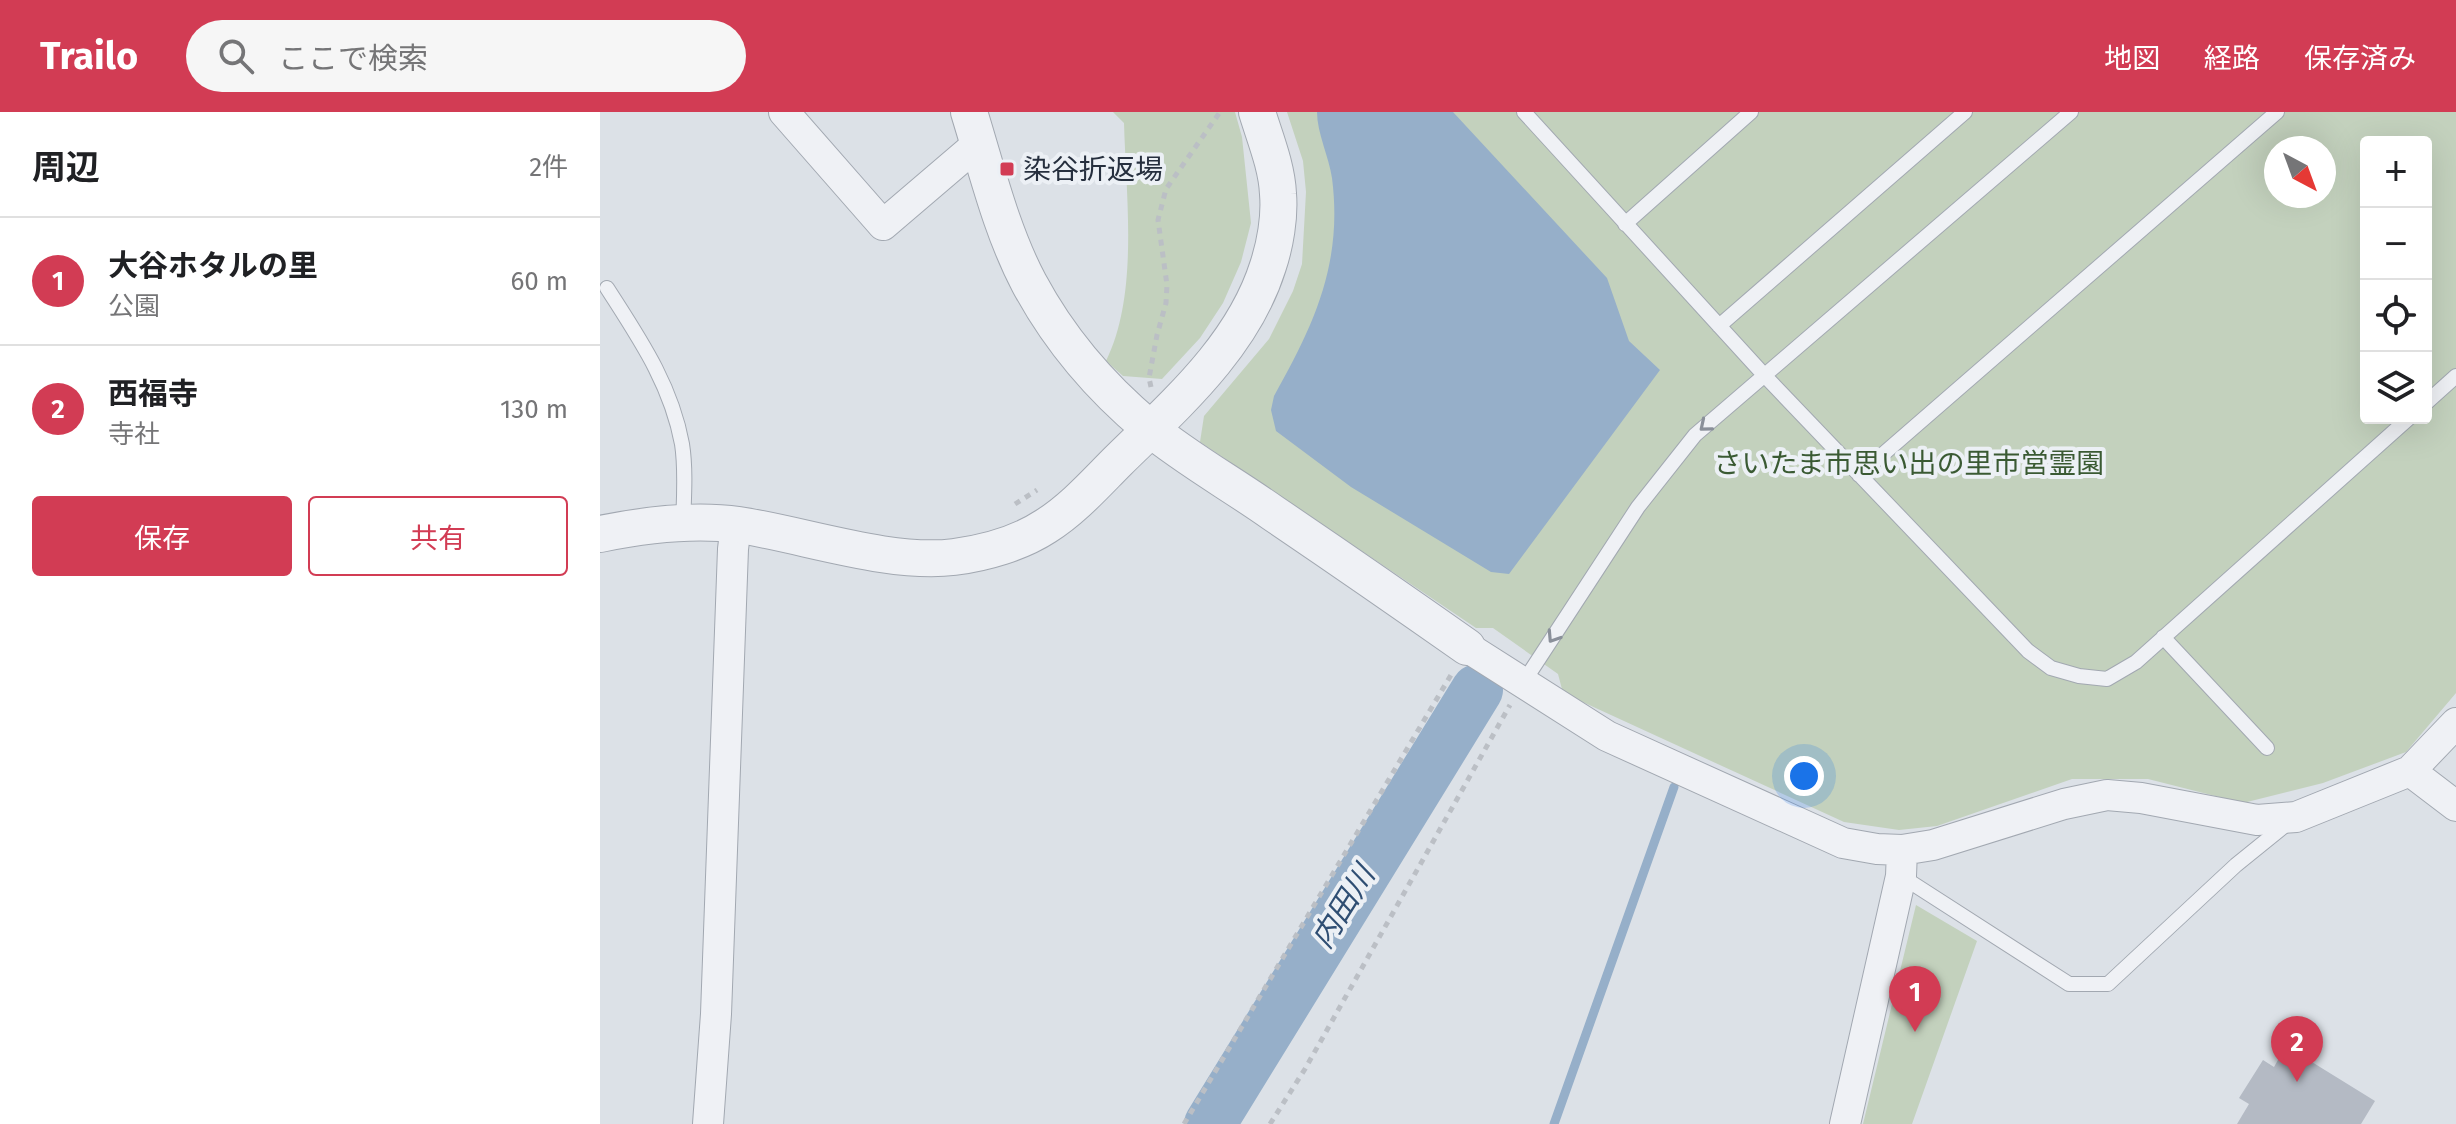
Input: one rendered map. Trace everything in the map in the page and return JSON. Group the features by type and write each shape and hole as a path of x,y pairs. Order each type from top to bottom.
{"street":[{"path":"784,112 883,225 974,128 1010,244 1043,306 1080,359 1112,395 1150,429 1515,679 1607,736 1843,843 1902,863"},
{"path":"600,534 655,526 736,525 907,557 953,557 1001,547 1043,528 1062,515 1201,377 1226,348 1245,317 1268,267 1278,194 1257,112"},
{"path":"708,1124 716,1014 736,525"},
{"path":"1845,1124 1902,863 1933,845 2064,804 2107,795 2141,798 2257,820 2296,817 2410,771 2456,723"},
{"path":"2410,771 2456,806"}],"lane":[{"path":"1524,112 1765,376 2028,651 2051,668 2079,676 2107,679 2136,662 2402,424"},
{"path":"1625,224 1751,112"},
{"path":"1719,326 1965,112"},
{"path":"1515,679 1638,507 1695,435 2071,112"},
{"path":"1859,475 2277,112"},
{"path":"607,288 651,356 667,392 682,445 683,525"},
{"path":"2432,398 2456,376"},
{"path":"2163,637 2267,748"},
{"path":"1902,863 2069,984 2108,984 2236,865 2296,817"}],"path":[{"path":"1152,388 1149,378 1166,303 1167,285 1158,220 1166,189 1220,112"},
{"path":"1010,507 1047,482"},
{"path":"1184,1124 1475,652"},
{"path":"1270,1124 1305,1069 1515,679"}],"green space":[{"path":"1113,112 1235,112 1242,137 1251,223 1241,262 1223,303 1200,338 1162,379 1123,376 1106,361 1123,306 1128,245 1124,123"},
{"name":"さいたま市思い出の里市営霊園","path":"1287,112 2456,112 2456,693 2406,752 2323,783 2243,803 2148,779 2072,779 1937,826 1899,830 1844,822 1563,693 1558,674 1493,628 1476,628 1200,442 1204,416 1269,339 1293,291 1302,264 1306,192 1303,161"},
{"path":"1916,905 1977,941 1912,1124 1863,1124"}],"water":[{"path":"1317,112 1453,112 1607,278 1629,341 1660,370 1509,574 1491,572 1351,487 1276,431 1271,410 1274,396 1313,318 1329,266 1333,238 1332,178"}],"building":[{"path":"2286,1046 2375,1101 2361,1124 2237,1124 2249,1104 2239,1098 2263,1060 2274,1067"}],"waterway":[{"name":"内田川","path":"1210,1124 1477,690"},
{"path":"1554,1124 1674,787"}],"place":[{"name":"染谷折返場","path":"1007,169"},
{"name":"大谷ホタルの里","path":"1915,1032"},
{"name":"西福寺","path":"2297,1082"}]}
